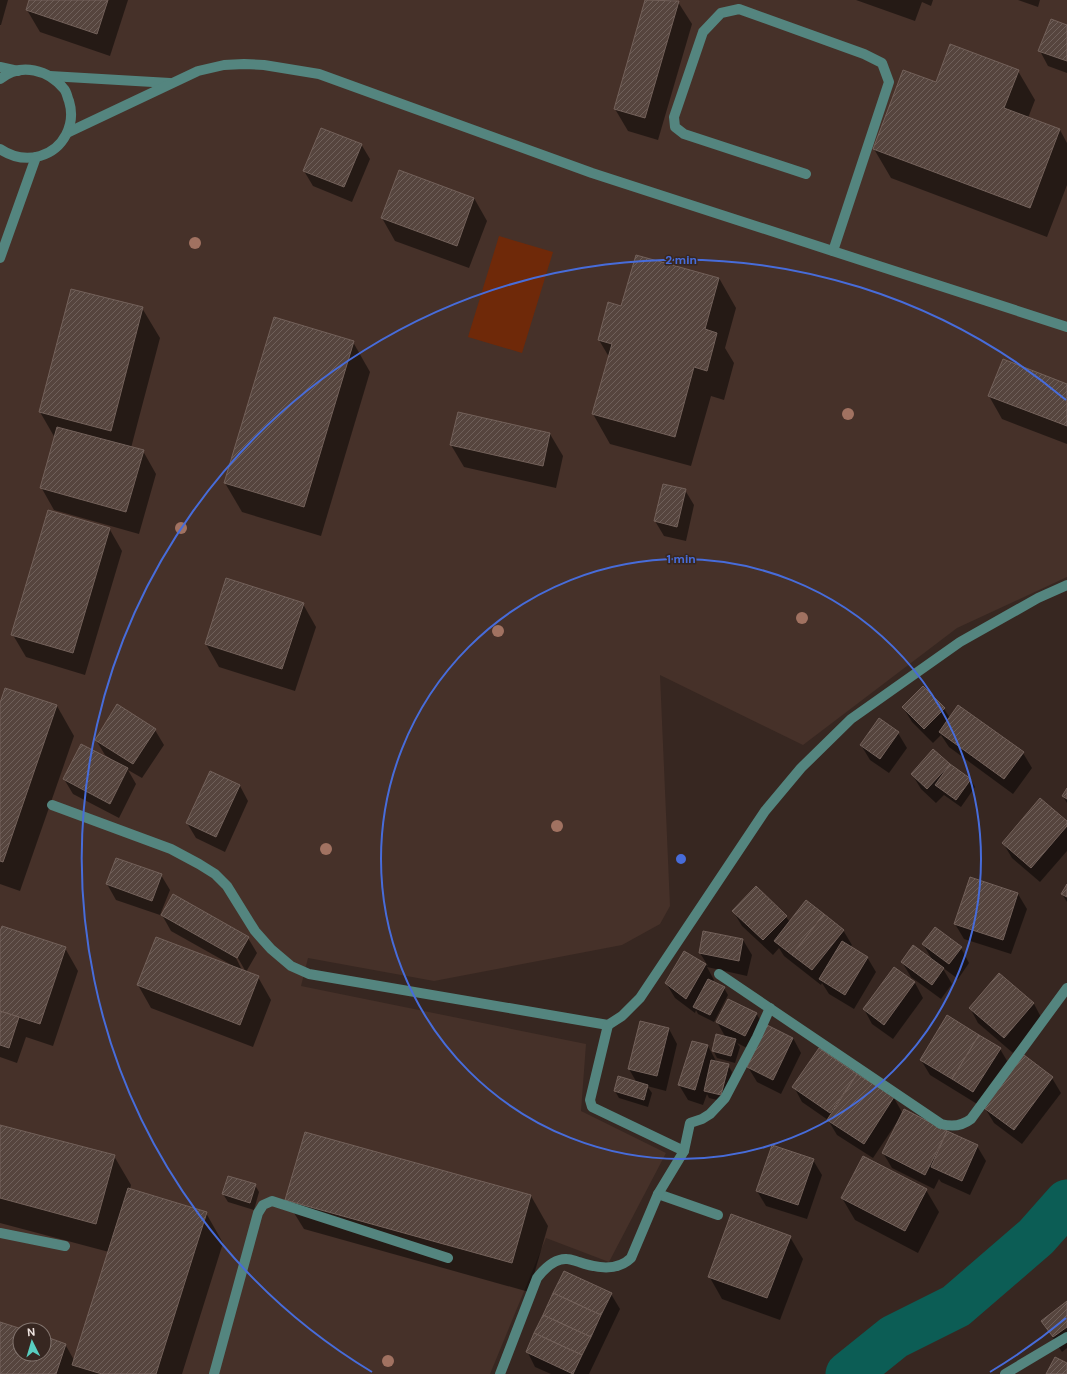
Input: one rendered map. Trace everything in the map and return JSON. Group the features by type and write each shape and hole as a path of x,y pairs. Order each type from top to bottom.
{"street":[{"path":"806,174 684,134 675,127 674,117 703,32 721,13 740,9 864,54 882,63 889,82 833,251"},
{"path":"68,132 198,71 224,65 244,64 264,65 319,74 592,173 1067,327"},
{"path":"0,67 40,71 50,76 65,90 72,111 68,132 63,141 55,149 46,154 36,158 21,158 8,154 0,149"},
{"path":"0,79 5,75 18,70"},
{"path":"50,76 172,83"},
{"path":"0,258 36,158"},
{"path":"52,805 171,849 215,874 227,886 255,930 271,949 291,966 310,974 608,1025 622,1016 640,998 765,812 801,768 851,719 960,642 1038,598 1067,585"},
{"path":"719,974 941,1124 954,1126 971,1119 1067,988"},
{"path":"500,1374 537,1278 549,1265 567,1259 609,1268 617,1267 627,1262 631,1258 658,1194 684,1151 690,1123 702,1119 710,1114 725,1098 757,1037 770,1008"},
{"path":"608,1025 590,1100 592,1107 684,1151"},
{"path":"658,1194 718,1215"},
{"path":"214,1374 258,1213 263,1205 272,1201 448,1258"},
{"path":"0,1233 65,1246"},
{"path":"1005,1374 1067,1337"}],"shaded area":[{"path":"0,0 1067,0 1067,577 957,628 803,745 660,675 670,906 660,924 622,945 434,981 308,958 301,986 586,1044 581,1111 666,1153 609,1262 546,1238 490,1374 0,1374"},
{"path":"499,236 553,252 522,353 468,337"}],"building":[{"path":"29,0 108,0 97,34 26,10"},
{"path":"645,0 679,1 645,118 614,109"},
{"path":"1051,19 1067,25 1067,61 1038,51"},
{"path":"950,44 1019,70 1004,108 1060,129 1030,208 873,149 903,70 936,82"},
{"path":"321,128 362,144 344,187 303,171"},
{"path":"399,170 474,198 457,246 381,218"},
{"path":"636,255 719,278 705,329 717,333 707,371 694,367 675,437 592,414 612,344 598,340 608,302 621,306"},
{"path":"71,289 143,307 111,431 39,412"},
{"path":"274,317 354,341 304,507 224,483"},
{"path":"1003,359 1067,384 1067,426 988,396"},
{"path":"458,412 550,433 543,466 450,445"},
{"path":"57,427 144,450 126,512 40,488"},
{"path":"663,484 686,489 677,527 654,521"},
{"path":"48,510 110,528 73,653 11,635"},
{"path":"226,578 304,603 282,669 205,644"},
{"path":"923,686 945,708 924,729 902,707"},
{"path":"5,688 57,705 3,862 0,861 0,703"},
{"path":"117,704 156,729 133,764 95,740"},
{"path":"958,705 1024,752 1004,779 939,732"},
{"path":"879,718 899,732 880,759 860,745"},
{"path":"81,744 128,768 110,804 63,779"},
{"path":"933,749 950,764 927,789 911,774"},
{"path":"950,764 971,779 956,800 935,785"},
{"path":"210,771 240,785 216,837 186,823"},
{"path":"1067,788 1067,799 1062,796"},
{"path":"1040,798 1067,821 1067,826 1031,868 1002,843"},
{"path":"116,858 162,874 152,901 106,884"},
{"path":"970,877 1018,893 1003,940 954,924"},
{"path":"1067,884 1067,897 1061,894"},
{"path":"756,886 787,916 763,940 732,911"},
{"path":"173,894 249,937 237,958 161,915"},
{"path":"806,900 824,914 792,955 774,941"},
{"path":"824,914 844,930 812,970 792,955"},
{"path":"2,926 66,947 40,1024 0,1011 0,931"},
{"path":"935,927 962,947 949,964 922,944"},
{"path":"703,931 743,939 739,961 699,953"},
{"path":"156,937 259,976 240,1025 137,985"},
{"path":"842,941 868,957 845,995 819,979"},
{"path":"913,945 944,968 932,985 901,962"},
{"path":"684,951 706,964 686,999 665,983"},
{"path":"894,967 915,982 884,1025 863,1009"},
{"path":"999,973 1034,1003 1004,1038 969,1008"},
{"path":"708,979 725,987 710,1015 693,1007"},
{"path":"728,999 757,1013 745,1036 716,1022"},
{"path":"0,1011 19,1017 9,1048 0,1045"},
{"path":"947,1015 979,1035 952,1079 920,1060"},
{"path":"640,1021 669,1028 657,1076 628,1069"},
{"path":"767,1025 793,1038 773,1080 747,1067"},
{"path":"716,1034 736,1039 731,1056 712,1051"},
{"path":"979,1035 1001,1048 973,1092 952,1079"},
{"path":"692,1041 708,1045 695,1090 678,1085"},
{"path":"819,1048 857,1074 830,1113 792,1087"},
{"path":"1024,1055 1053,1077 1014,1130 984,1108"},
{"path":"711,1060 729,1064 721,1095 704,1091"},
{"path":"857,1074 894,1097 864,1144 827,1120"},
{"path":"618,1076 648,1085 644,1100 614,1091"},
{"path":"904,1109 947,1131 925,1175 882,1153"},
{"path":"0,1125 115,1155 96,1224 0,1198"},
{"path":"947,1131 978,1145 962,1181 931,1167"},
{"path":"305,1132 531,1195 512,1263 285,1200"},
{"path":"772,1145 814,1159 798,1205 756,1191"},
{"path":"863,1156 927,1189 905,1231 841,1198"},
{"path":"228,1176 256,1184 250,1203 222,1194"},
{"path":"128,1188 207,1212 156,1374 102,1374 72,1365"},
{"path":"731,1214 791,1236 767,1298 708,1277"},
{"path":"564,1271 612,1293 601,1315 553,1293"},
{"path":"553,1293 601,1315 591,1337 543,1315"},
{"path":"1067,1301 1067,1327 1053,1337 1041,1321"},
{"path":"543,1315 591,1337 582,1355 534,1333"},
{"path":"0,1322 12,1326 12,1362 52,1362 52,1339 66,1344 56,1374 0,1374"},
{"path":"534,1333 582,1355 573,1374 526,1352"},
{"path":"1055,1357 1067,1363 1067,1374 1046,1374"}],"waterway":[{"path":"848,1374 894,1337 956,1306 1036,1237 1067,1202"}]}
